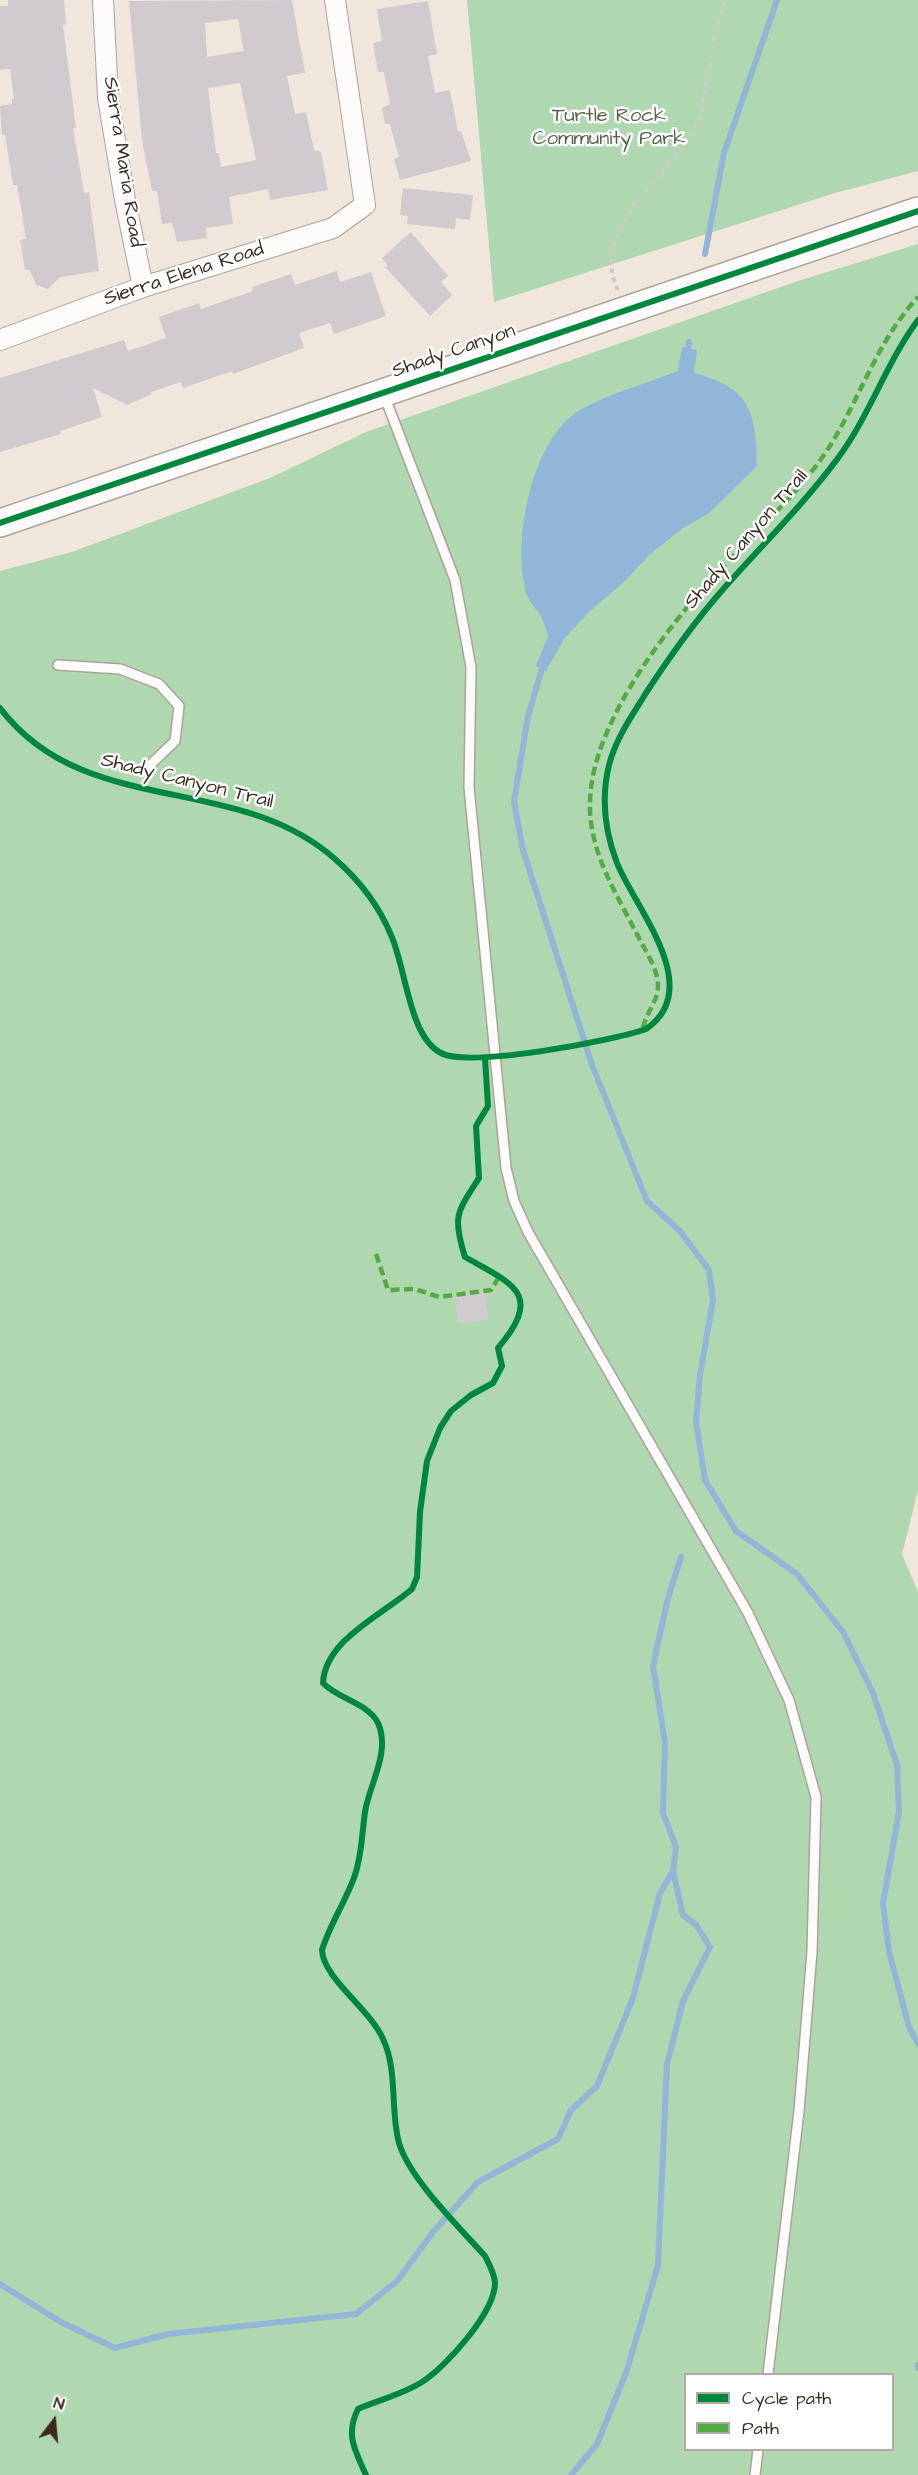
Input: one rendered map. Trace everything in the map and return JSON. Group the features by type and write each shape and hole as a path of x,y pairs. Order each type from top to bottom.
{"main road":[{"name":"Shady Canyon","path":"0,523 918,211"}],"street":[{"name":"Sierra Maria Road","path":"103,0 108,98 124,200 143,287"},
{"name":"Sierra Elena Road","path":"0,340 143,287 333,228 365,205 335,0"}],"lane":[{"path":"384,393 455,580 471,667 469,788 506,1168 514,1201 528,1232 748,1613 789,1700 816,1797 812,1952 800,2100 768,2373"},
{"path":"58,665 120,669 159,684 179,706 175,741 148,767"},
{"path":"755,2475 758,2451"}],"path":[{"path":"628,311 610,270 609,262 617,232 632,209 673,162 699,120 716,29 725,0"}],"green space":[{"name":"Turtle Rock Community Park","path":"467,0 918,0 918,171 835,193 494,302"},
{"path":"918,244 918,1490 902,1554 918,1592 918,2475 0,2475 0,571 72,552 270,478 366,432 798,281"}],"water":[{"path":"682,347 697,350 694,373 728,386 746,405 755,431 757,466 708,514 683,528 649,555 623,583 591,610 564,639 546,671 536,666 548,636 542,618 527,595 523,574 524,522 537,468 549,444 563,424 591,404 678,371"}],"building":[{"path":"8,0 64,0 66,24 63,25 76,128 73,128 84,193 89,192 99,271 60,277 48,289 36,285 30,270 25,270 20,240 26,239 17,185 13,185 5,135 2,135 0,106 12,104 12,99 14,99 10,69 0,70 0,6 8,6"},
{"path":"292,0 305,73 287,76 295,114 306,112 314,150 321,152 328,190 270,200 268,189 229,197 233,224 206,228 207,238 177,242 172,223 162,224 157,191 152,191 142,140 129,1","holes":["238,19 244,51 207,57 205,23","240,83 256,160 221,167 219,153 216,153 208,88"]},
{"path":"428,1 437,54 428,56 435,93 450,90 458,132 461,131 471,161 400,180 394,159 399,157 390,124 385,124 382,108 390,104 384,72 378,72 373,43 382,41 377,9"},
{"path":"403,188 473,195 470,220 456,218 455,229 407,224 408,216 400,215"},
{"path":"411,232 448,276 441,282 452,295 430,316 385,267 388,266 382,258"},
{"path":"337,271 340,282 371,272 386,316 334,334 330,323 299,333 304,348 233,374 232,371 183,388 181,382 151,392 152,394 127,405 93,388 102,417 60,431 61,434 0,452 0,378 124,340 128,351 166,338 159,317 199,303 201,309 253,291 252,287 291,274 295,285"},
{"path":"485,1292 489,1319 458,1324 454,1296"}],"waterway":[{"path":"705,254 724,153 777,0"},
{"path":"687,355 689,342"},
{"path":"544,662 528,716 514,802 523,850 592,1065 647,1201 680,1231 709,1270 713,1300 700,1375 696,1422 705,1480 736,1531 797,1574 843,1632 873,1693 897,1765 899,1812 883,1903 889,1952 909,2027 918,2044"},
{"path":"0,2284 61,2322 115,2348 168,2334 356,2314 397,2281 433,2232 478,2182 558,2139 571,2110 597,2086 633,1998 660,1893 673,1871 676,1847 663,1813 665,1743 653,1666 668,1598 681,1557"},
{"path":"571,2475 597,2444 626,2373 658,2265 667,2064 683,2001 710,1947 696,1925 683,1915 673,1871"}],"marked path":[{"path":"643,1028 657,991 656,974 606,873 599,856 591,820 590,801 594,771 604,739 637,676 680,616 817,465 839,430 891,332 918,297"},
{"path":"376,1254 388,1290 415,1289 439,1297 491,1290 499,1277"}],"cycle path":[{"path":"0,523 918,211"},
{"name":"Shady Canyon Trail","path":"0,708 35,743 74,766 117,782 253,814 296,832 335,859 360,885 381,914 396,949 415,1017 430,1045 441,1053 457,1057 510,1055 574,1046 646,1029 663,1012 669,992 668,970 650,924 617,863 610,839 605,790 612,755 646,693 694,625 838,458 860,424 896,354 918,320"},
{"path":"366,2475 355,2450 352,2435 354,2418 358,2409 415,2386 444,2364 479,2322 493,2294 495,2282 485,2256 436,2202 405,2157 396,2130 388,2051 377,2028 330,1972 324,1961 322,1950 357,1867 367,1802 381,1757 382,1745 378,1723 373,1716 323,1683 326,1668 344,1641 412,1589 417,1577 420,1512 427,1461 440,1428 451,1411 471,1395 493,1383 502,1366 498,1348 512,1330 519,1315 520,1303 517,1292 509,1283 465,1257 459,1232 461,1207 479,1178 476,1126 488,1106 485,1058"}]}
